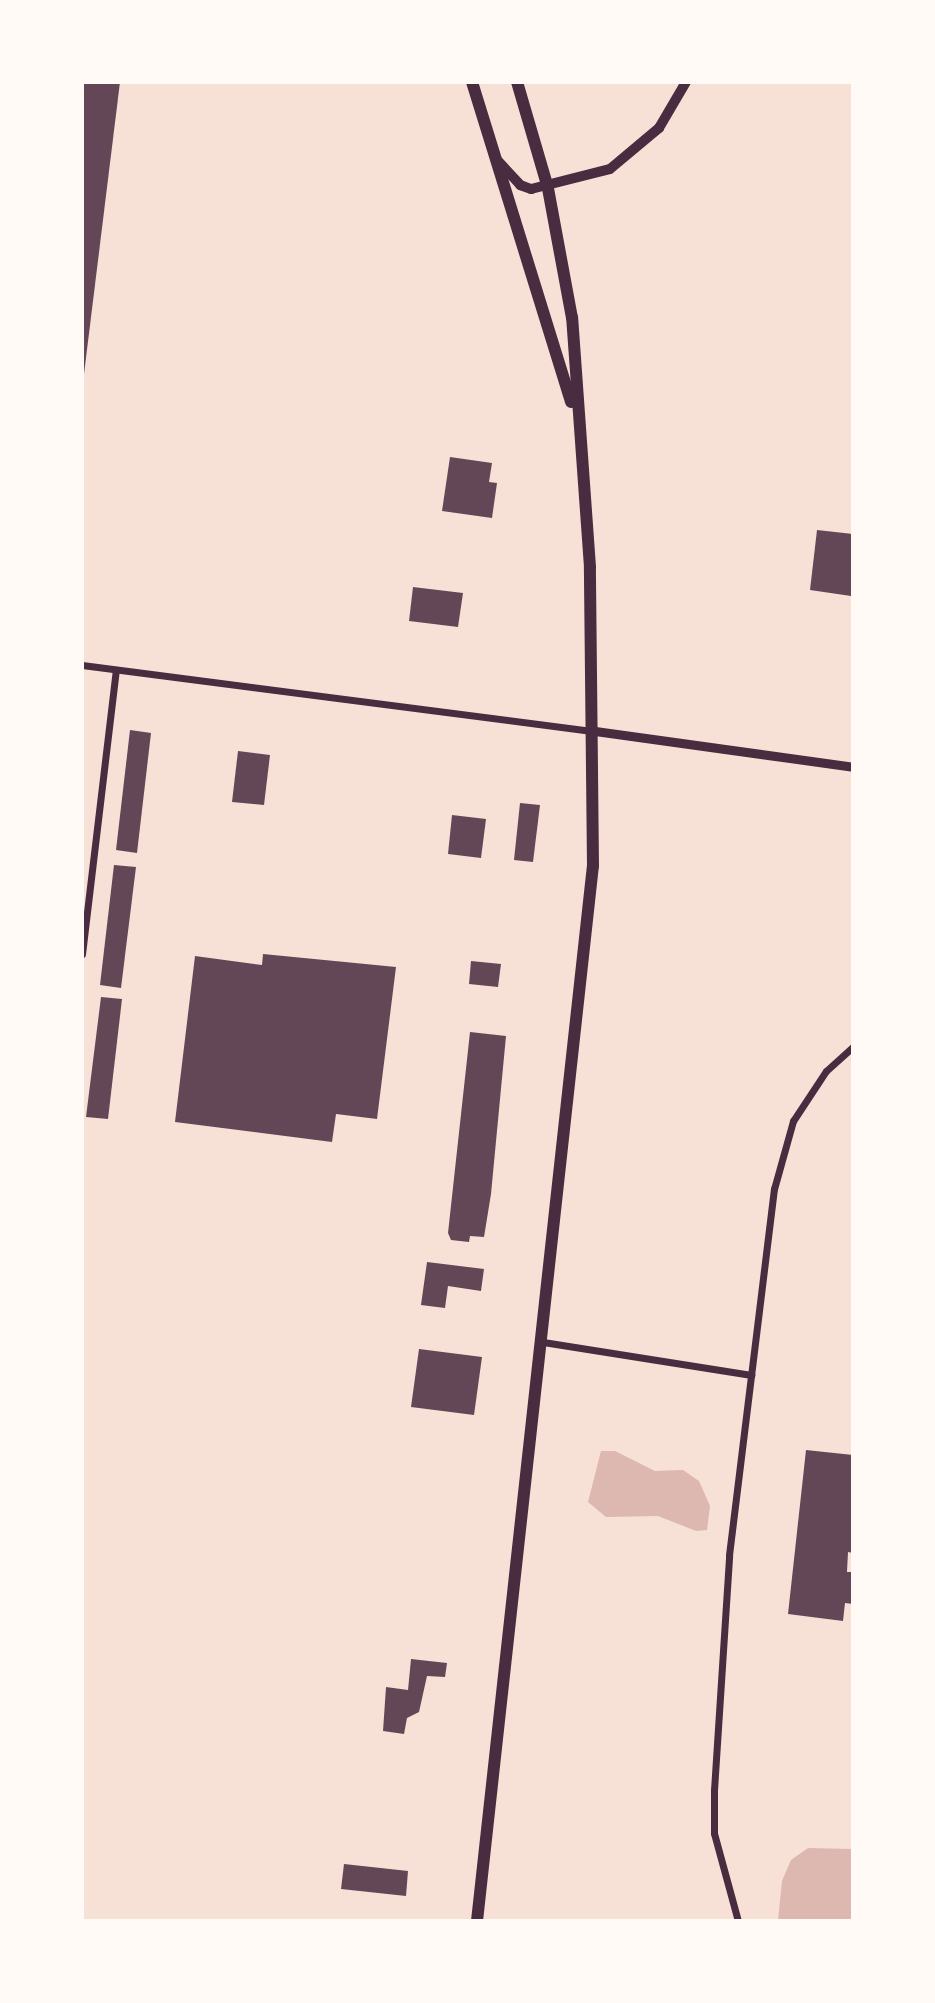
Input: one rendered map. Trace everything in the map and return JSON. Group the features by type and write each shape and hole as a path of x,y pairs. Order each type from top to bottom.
{"main road":[{"path":"472,82 575,412"},
{"path":"477,1921 584,990 593,866 595,731 590,567 575,412 572,318 548,188 517,82"},
{"path":"498,161 520,185 548,188 627,159 659,128 686,82"}],"street":[{"path":"82,665 853,767"},
{"path":"82,954 116,670"},
{"path":"738,1921 724,1881 714,1803 727,1574 751,1375 781,1152 810,1092 853,1047"},
{"path":"543,1342 751,1375"}],"shaded area":[{"path":"601,1451 615,1451 655,1471 683,1470 699,1481 710,1506 707,1530 696,1531 658,1516 606,1517 588,1502"},
{"path":"808,1848 853,1849 853,1921 778,1921 782,1881 791,1860"}],"building":[{"path":"82,82 120,82 84,374 82,374"},
{"path":"450,457 492,463 489,482 497,483 492,518 442,511"},
{"path":"817,530 853,534 851,596 810,590"},
{"path":"413,587 463,593 458,627 409,621"},
{"path":"130,730 151,733 137,853 116,850"},
{"path":"238,751 270,755 264,805 232,802"},
{"path":"520,803 540,805 533,862 514,860"},
{"path":"452,815 486,819 481,858 448,854"},
{"path":"114,865 136,867 121,988 100,985"},
{"path":"263,954 396,967 377,1119 336,1114 332,1142 175,1122 195,956 262,965"},
{"path":"471,961 501,964 498,987 469,984"},
{"path":"101,997 122,999 108,1119 86,1117"},
{"path":"470,1032 506,1036 484,1237 470,1236 469,1242 451,1240 448,1233"},
{"path":"427,1262 484,1269 481,1291 448,1286 445,1308 421,1305"},
{"path":"419,1349 482,1357 474,1415 411,1407"},
{"path":"806,1450 853,1455 853,1553 848,1552 847,1572 853,1572 853,1604 845,1603 843,1621 788,1614"},
{"path":"411,1659 447,1663 445,1677 427,1676 419,1712 407,1718 404,1734 383,1731 386,1687 408,1690"},
{"path":"344,1864 408,1871 406,1896 341,1889"}]}
